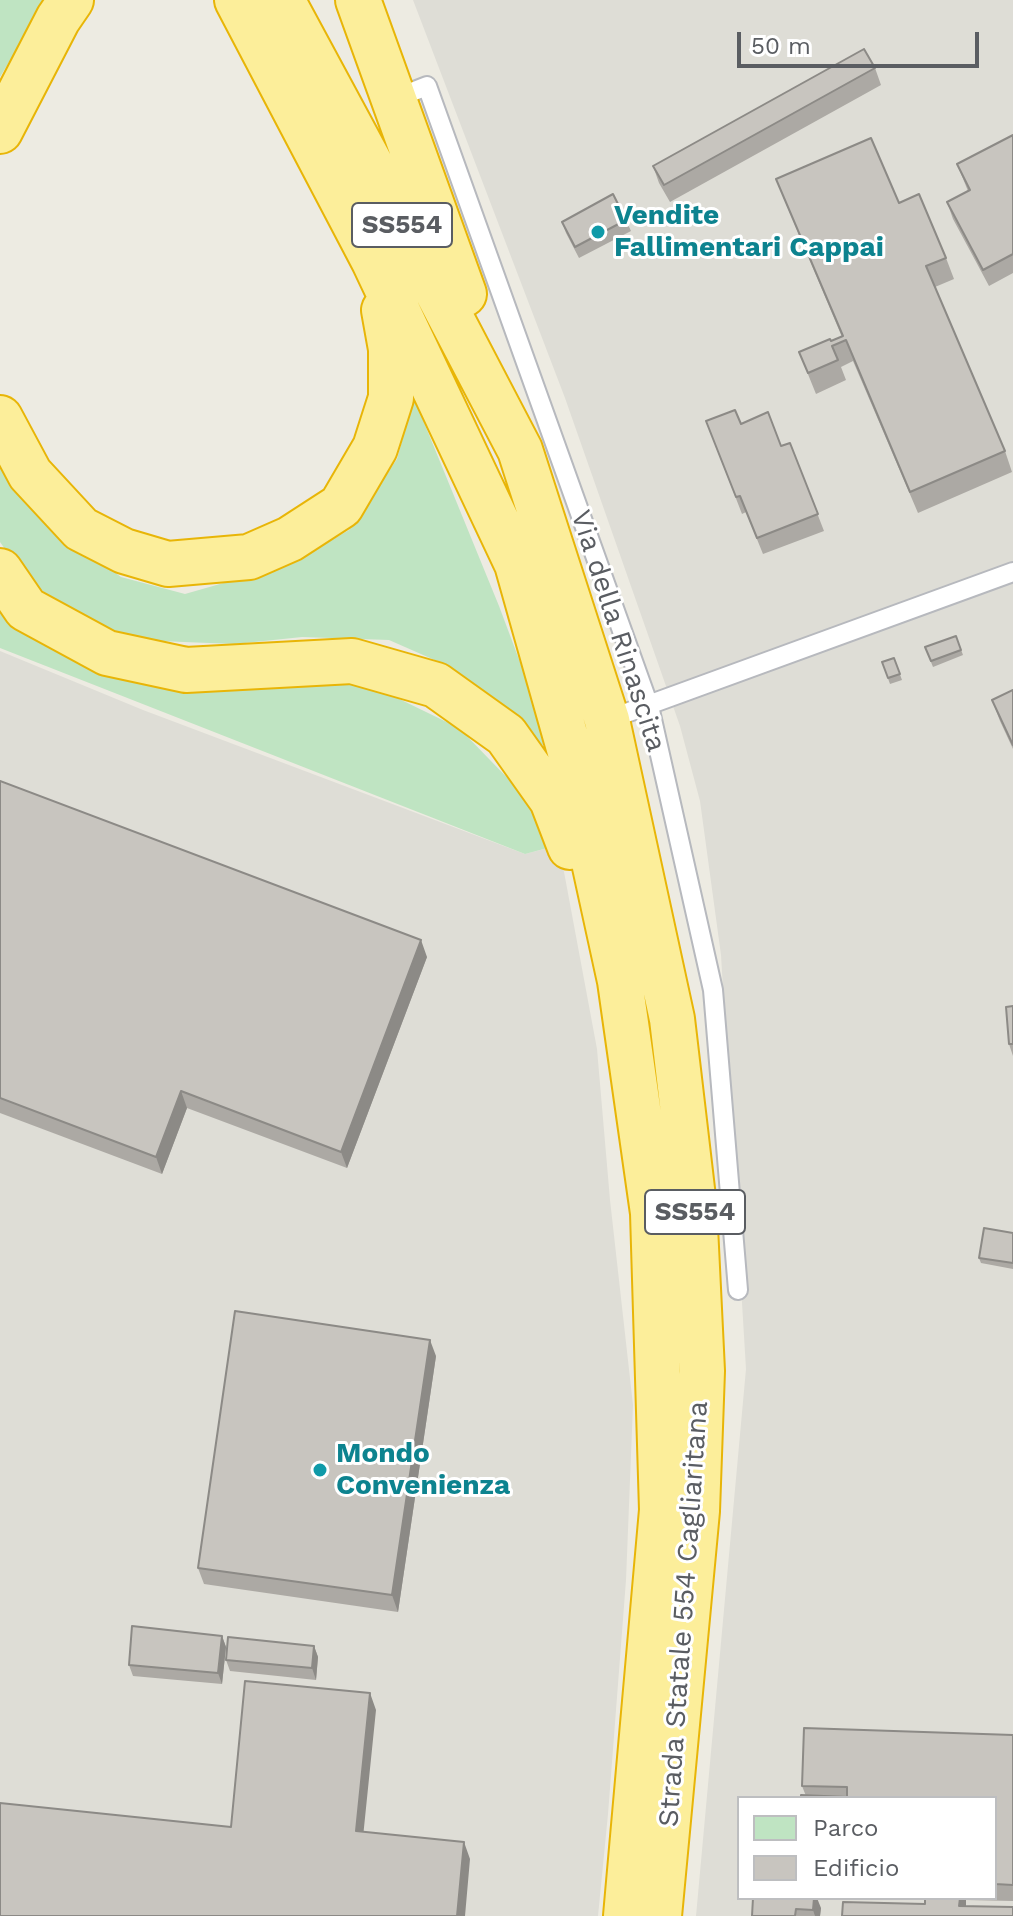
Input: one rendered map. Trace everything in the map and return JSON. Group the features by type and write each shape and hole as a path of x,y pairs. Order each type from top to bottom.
{"highway":[{"path":"0,131 71,0"},
{"name":"Strada Statale 554 Cagliaritana","path":"237,0 374,261 517,564 570,752 620,981 653,1213 662,1510 626,1916"},
{"name":"Strada Statale 554 Cagliaritana","path":"282,0 520,450 607,720 672,1019 694,1206 702,1371 697,1511 659,1916"},
{"path":"358,0 410,92 520,450"},
{"path":"0,418 30,474 81,529 124,551 168,564 249,557 290,539 341,506 375,448 391,398 391,349 374,261"},
{"path":"0,571 26,609 107,653 186,670 352,661 436,685 506,735 552,800 620,981"}],"lane":[{"name":"Via della Rinascita","path":"410,92 649,706 713,990 738,1290"},
{"path":"607,720 1013,572"}],"shaded area":[{"path":"413,0 1013,0 1013,1916 696,1916 746,1369 721,955 700,801 680,726 565,398"},
{"path":"0,651 143,710 525,854 559,845 597,1049 633,1405 626,1580 598,1916 0,1916"}],"green space":[{"path":"0,0 46,0 0,77"},
{"path":"414,398 499,606 550,742 536,748 446,665 389,640 302,637 235,644 133,640 78,619 24,576 0,542 0,463 47,524 121,577 185,594 290,564 349,530 397,459"},
{"path":"0,604 59,652 141,679 340,680 389,694 459,728 522,793 551,847 525,854 0,648"}],"building":[{"path":"864,49 875,68 664,185 653,166"},
{"path":"1013,135 1013,254 983,270 947,202 970,190 957,164"},
{"path":"871,138 899,203 919,194 946,258 926,266 1005,451 910,492 846,340 832,346 838,360 808,373 799,352 843,336 776,179"},
{"path":"613,194 626,220 575,247 562,222"},
{"path":"735,410 741,424 768,412 781,446 790,443 818,514 757,538 740,496 736,497 706,421"},
{"path":"956,636 961,650 931,661 925,647"},
{"path":"894,658 900,674 888,678 882,662"},
{"path":"1013,690 1013,745 992,700"},
{"path":"0,781 421,940 341,1152 181,1091 156,1157 0,1098"},
{"path":"1013,1006 1013,1044 1009,1044 1006,1007"},
{"path":"984,1228 1013,1233 1013,1263 979,1258"},
{"name":"Mondo Convenienza","path":"235,1311 430,1340 392,1595 198,1568"},
{"path":"132,1626 222,1636 218,1673 129,1665"},
{"path":"228,1637 314,1646 312,1668 226,1660"},
{"path":"245,1681 370,1693 356,1831 464,1842 457,1916 0,1916 0,1803 231,1827"},
{"path":"804,1728 1013,1735 1013,1885 997,1884 997,1796 847,1796 847,1787 802,1786"},
{"path":"753,1900 814,1900 813,1910 796,1909 795,1916 752,1916"},
{"path":"925,1900 960,1900 959,1906 1013,1907 1013,1916 842,1916 843,1902 925,1904"}],"place":[{"name":"Vendite Fallimentari Cappai","path":"598,232"},
{"name":"Mondo Convenienza","path":"320,1470"}]}
